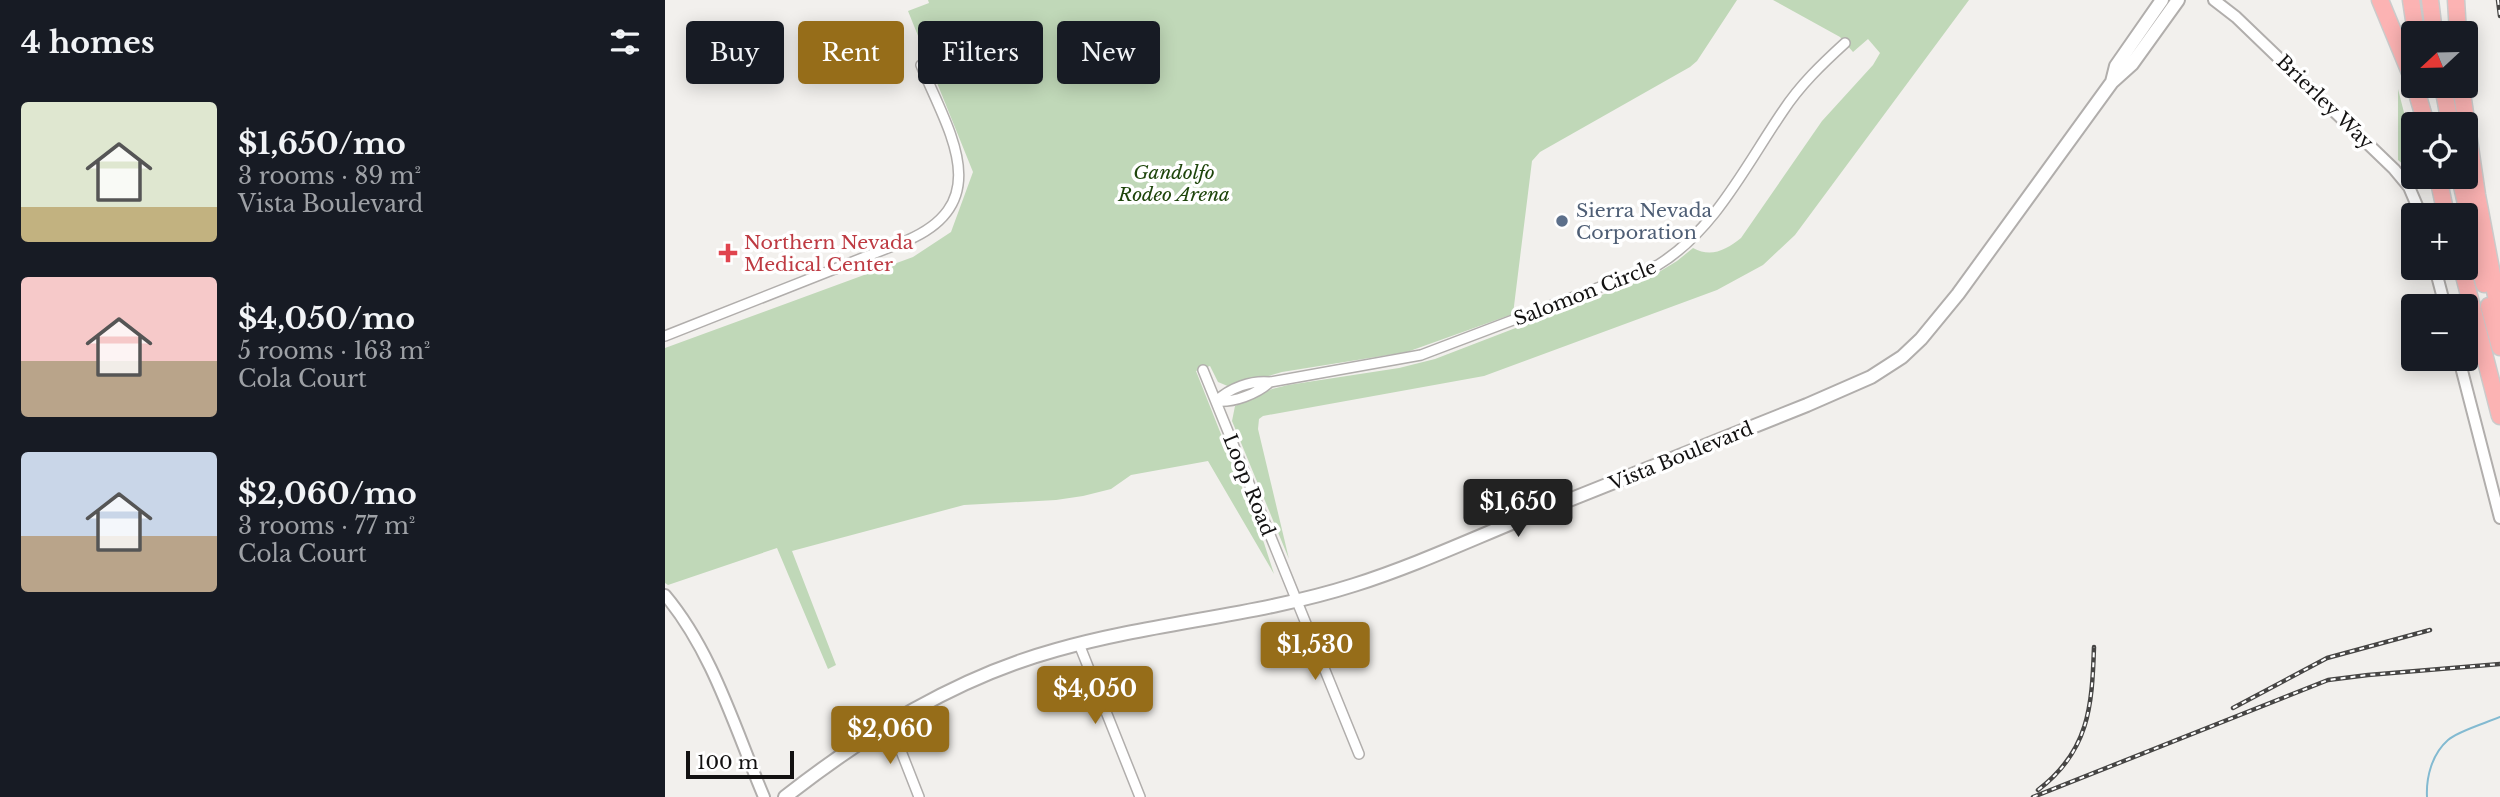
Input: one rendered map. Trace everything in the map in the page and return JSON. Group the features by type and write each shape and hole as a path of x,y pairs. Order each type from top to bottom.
{"highway":[{"path":"2380,0 2401,51"},
{"path":"2411,0 2414,21"},
{"path":"2430,0 2433,21"},
{"path":"2456,0 2457,21"},
{"path":"2463,98 2477,195 2500,317"},
{"path":"2463,189 2500,347"},
{"path":"2464,280 2500,416"}],"main road":[{"name":"Vista Boulevard","path":"2112,82 2116,66 2162,0"},
{"name":"Vista Boulevard","path":"785,797 832,761 890,723 985,674 1024,659 1079,644 1296,600 1354,585 1814,402 1882,371 1912,348 1938,320 2112,82 2132,64 2178,0"}],"street":[{"name":"Brierley Way","path":"2214,0 2236,17 2394,169 2409,187 2416,203"},
{"name":"Salomon Circle","path":"1216,401 1229,391 1254,382 1270,382 1421,355 1658,265 1681,249 1704,227 1794,96 1845,43"},
{"path":"665,335 908,240 930,230 945,217 958,190 959,167 928,84"},
{"name":"Loop Road","path":"1203,370 1359,754"},
{"path":"2462,371 2500,518"},
{"path":"665,595 684,618 701,648 764,797"},
{"path":"1079,644 1140,797"},
{"path":"890,723 919,797"}],"green space":[{"name":"Gandolfo Rodeo Arena","path":"928,0 1737,0 1697,61 1690,67 1540,152 1532,161 1513,314 1407,352 1282,372 1230,387 1218,382 1210,366 1196,371 1274,574 1208,461 1131,475 1111,489 1083,496 964,505 792,551 836,665 828,669 777,548 668,585 665,583 665,348 913,257 951,232 973,172 937,84 1043,84 1043,21 918,21 918,36 908,11 929,3"},
{"path":"1773,0 1969,0 1795,235 1763,265 1717,290 1484,376 1263,416 1259,419 1258,429 1289,559 1232,421 1235,406 1272,389 1288,385 1399,368 1435,359 1654,275 1693,248 1712,252 1724,249 1741,238 1822,121 1873,65 1880,53 1868,39 1853,52 1840,37"},
{"path":"2398,89 2404,112 2401,112 2401,163 2398,160"}],"waterway":[{"path":"2427,797 2431,766 2442,746 2458,733 2500,717"}],"railway":[{"path":"2498,0 2500,16"},
{"path":"2233,708 2327,658 2430,630"},
{"path":"2038,790 2068,760 2078,743 2089,708 2094,647"},
{"path":"2033,797 2328,680 2500,664"}],"place":[{"name":"Sierra Nevada Corporation","path":"1562,221"},
{"name":"Northern Nevada Medical Center","path":"728,253"}]}
